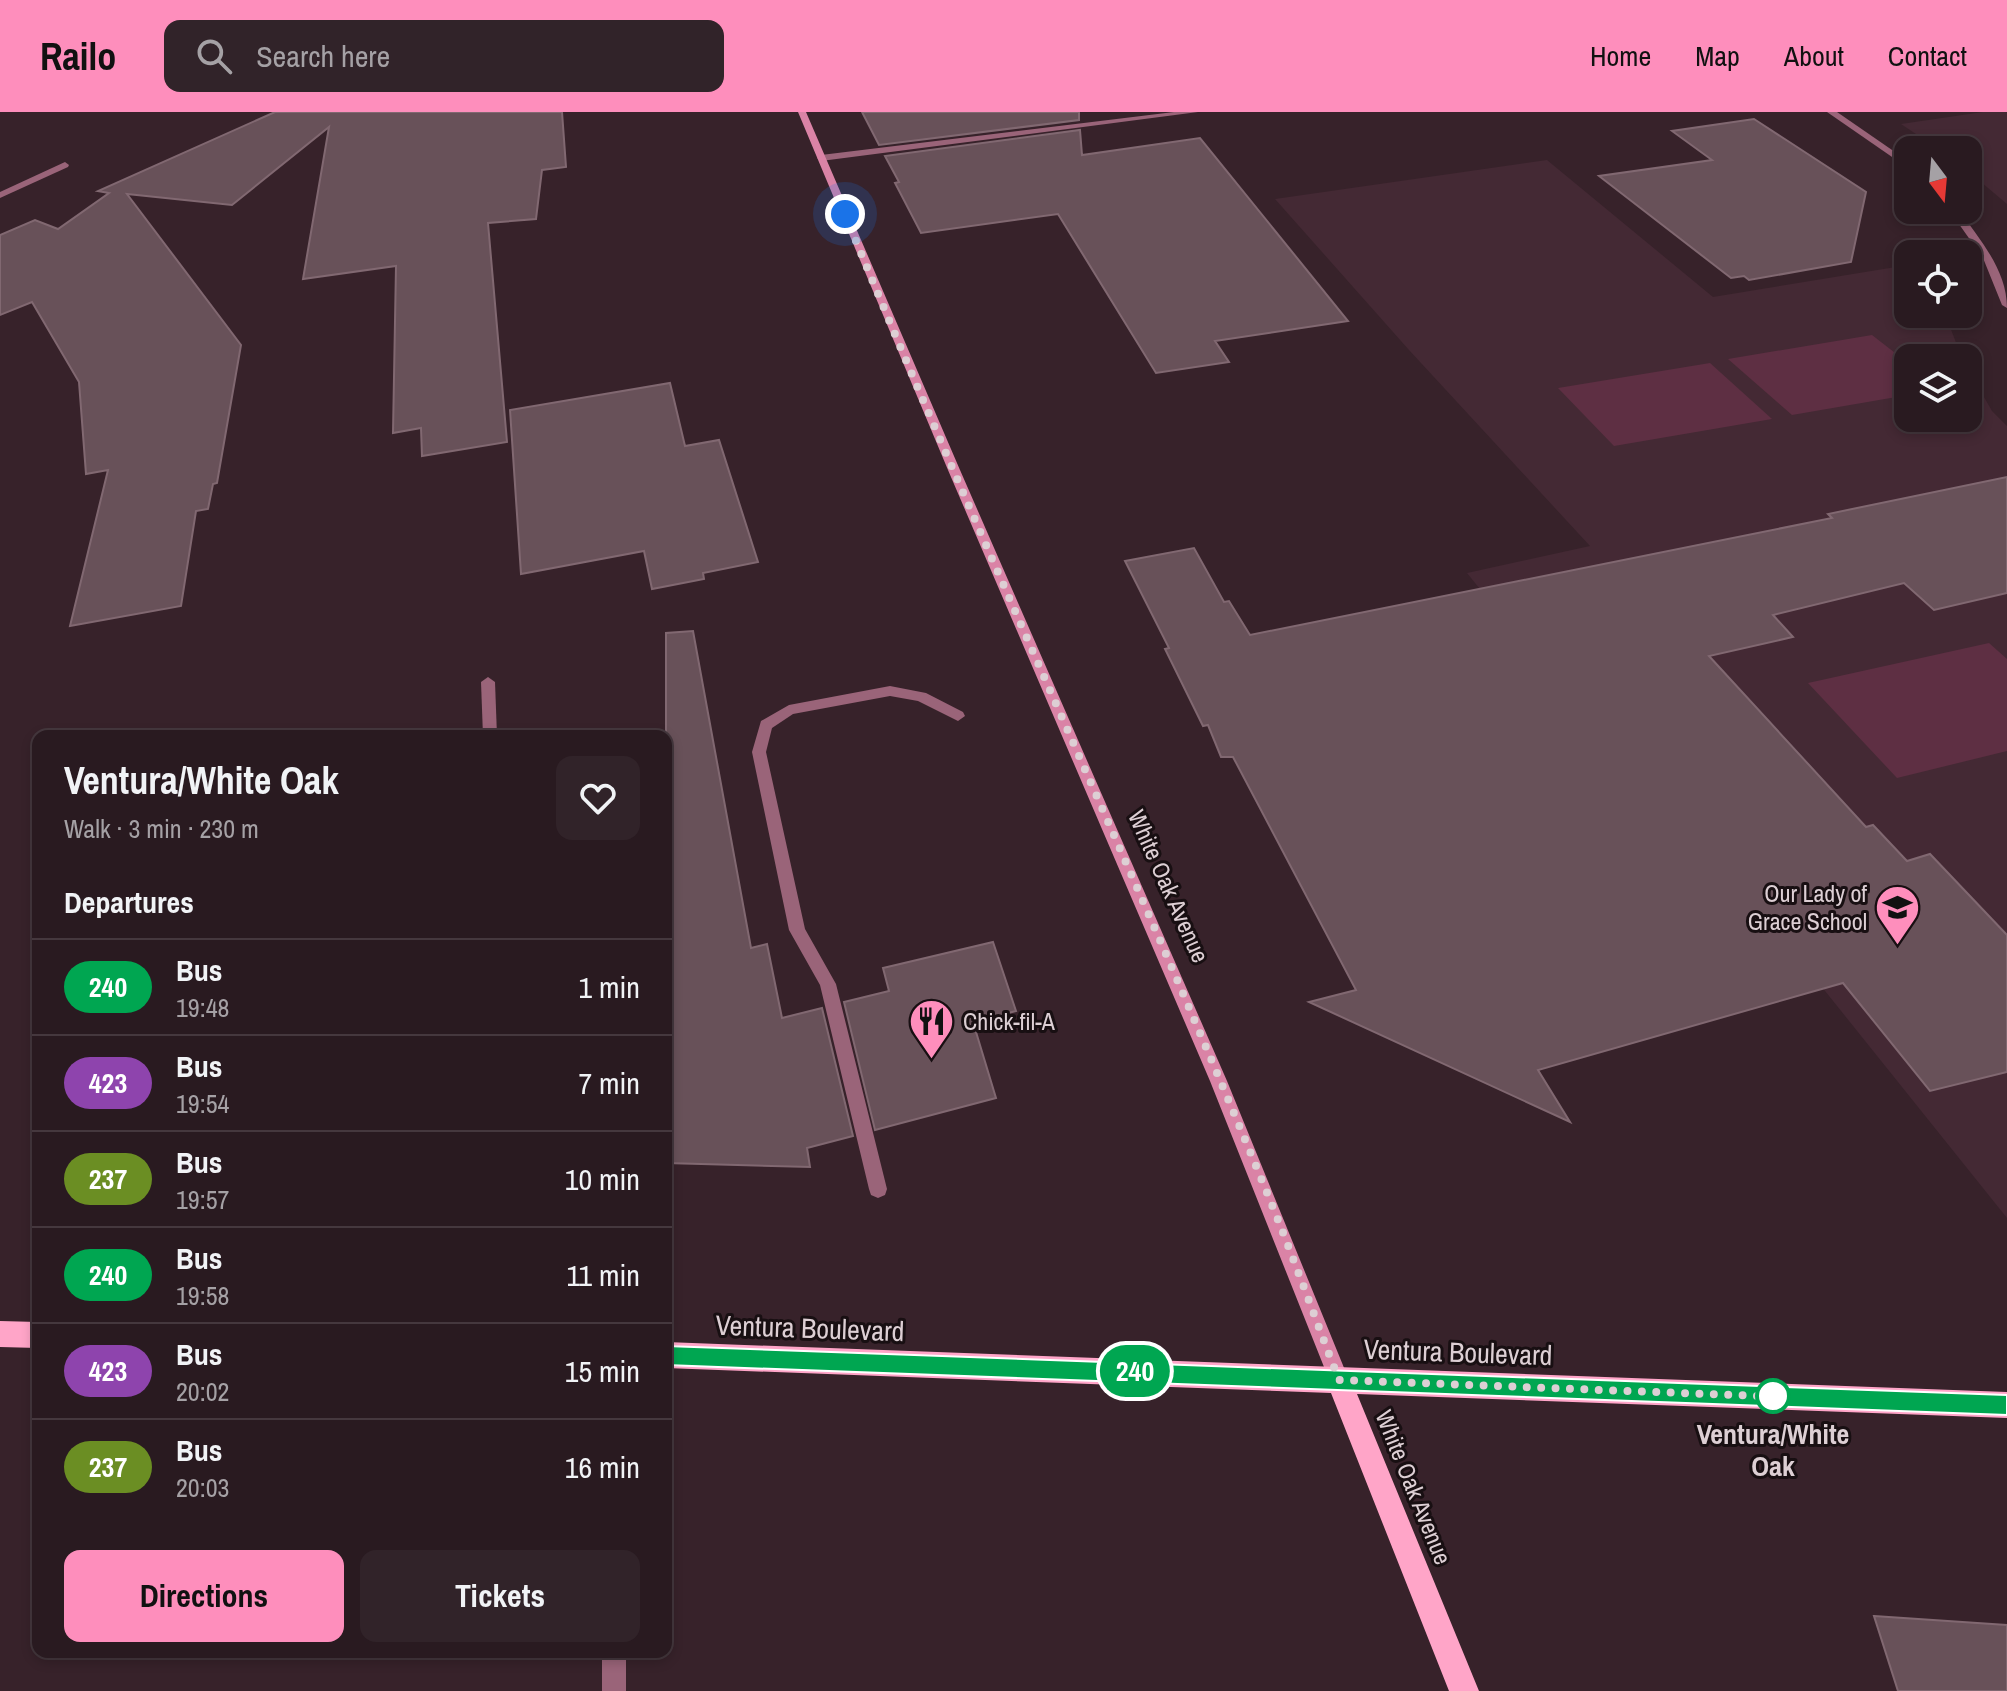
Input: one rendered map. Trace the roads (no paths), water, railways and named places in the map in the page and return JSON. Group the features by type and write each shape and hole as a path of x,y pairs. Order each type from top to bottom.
{"main road":[{"path":"0,1334 32,1335"},
{"name":"Ventura Boulevard","path":"672,1355 2007,1405"},
{"name":"White Oak Avenue","path":"1339,1380 1464,1691"}],"street":[{"name":"White Oak Avenue","path":"802,112 1001,581 1173,969 1269,1198 1339,1380"},
{"path":"821,158 1194,112"},
{"path":"1831,112 1894,155"},
{"path":"0,195 65,165"},
{"path":"1964,224 1988,258 2007,305"},
{"path":"488,682 490,730"},
{"path":"878,1189 828,984 797,930 759,752 766,725 789,710 890,691 921,697 958,716"},
{"path":"614,1658 614,1691"}],"place":[{"name":"Our Lady of Grace School","path":"1898,946"},
{"name":"Chick-fil-A","path":"932,1060"},
{"name":"Ventura/White Oak","path":"1773,1396"}]}
